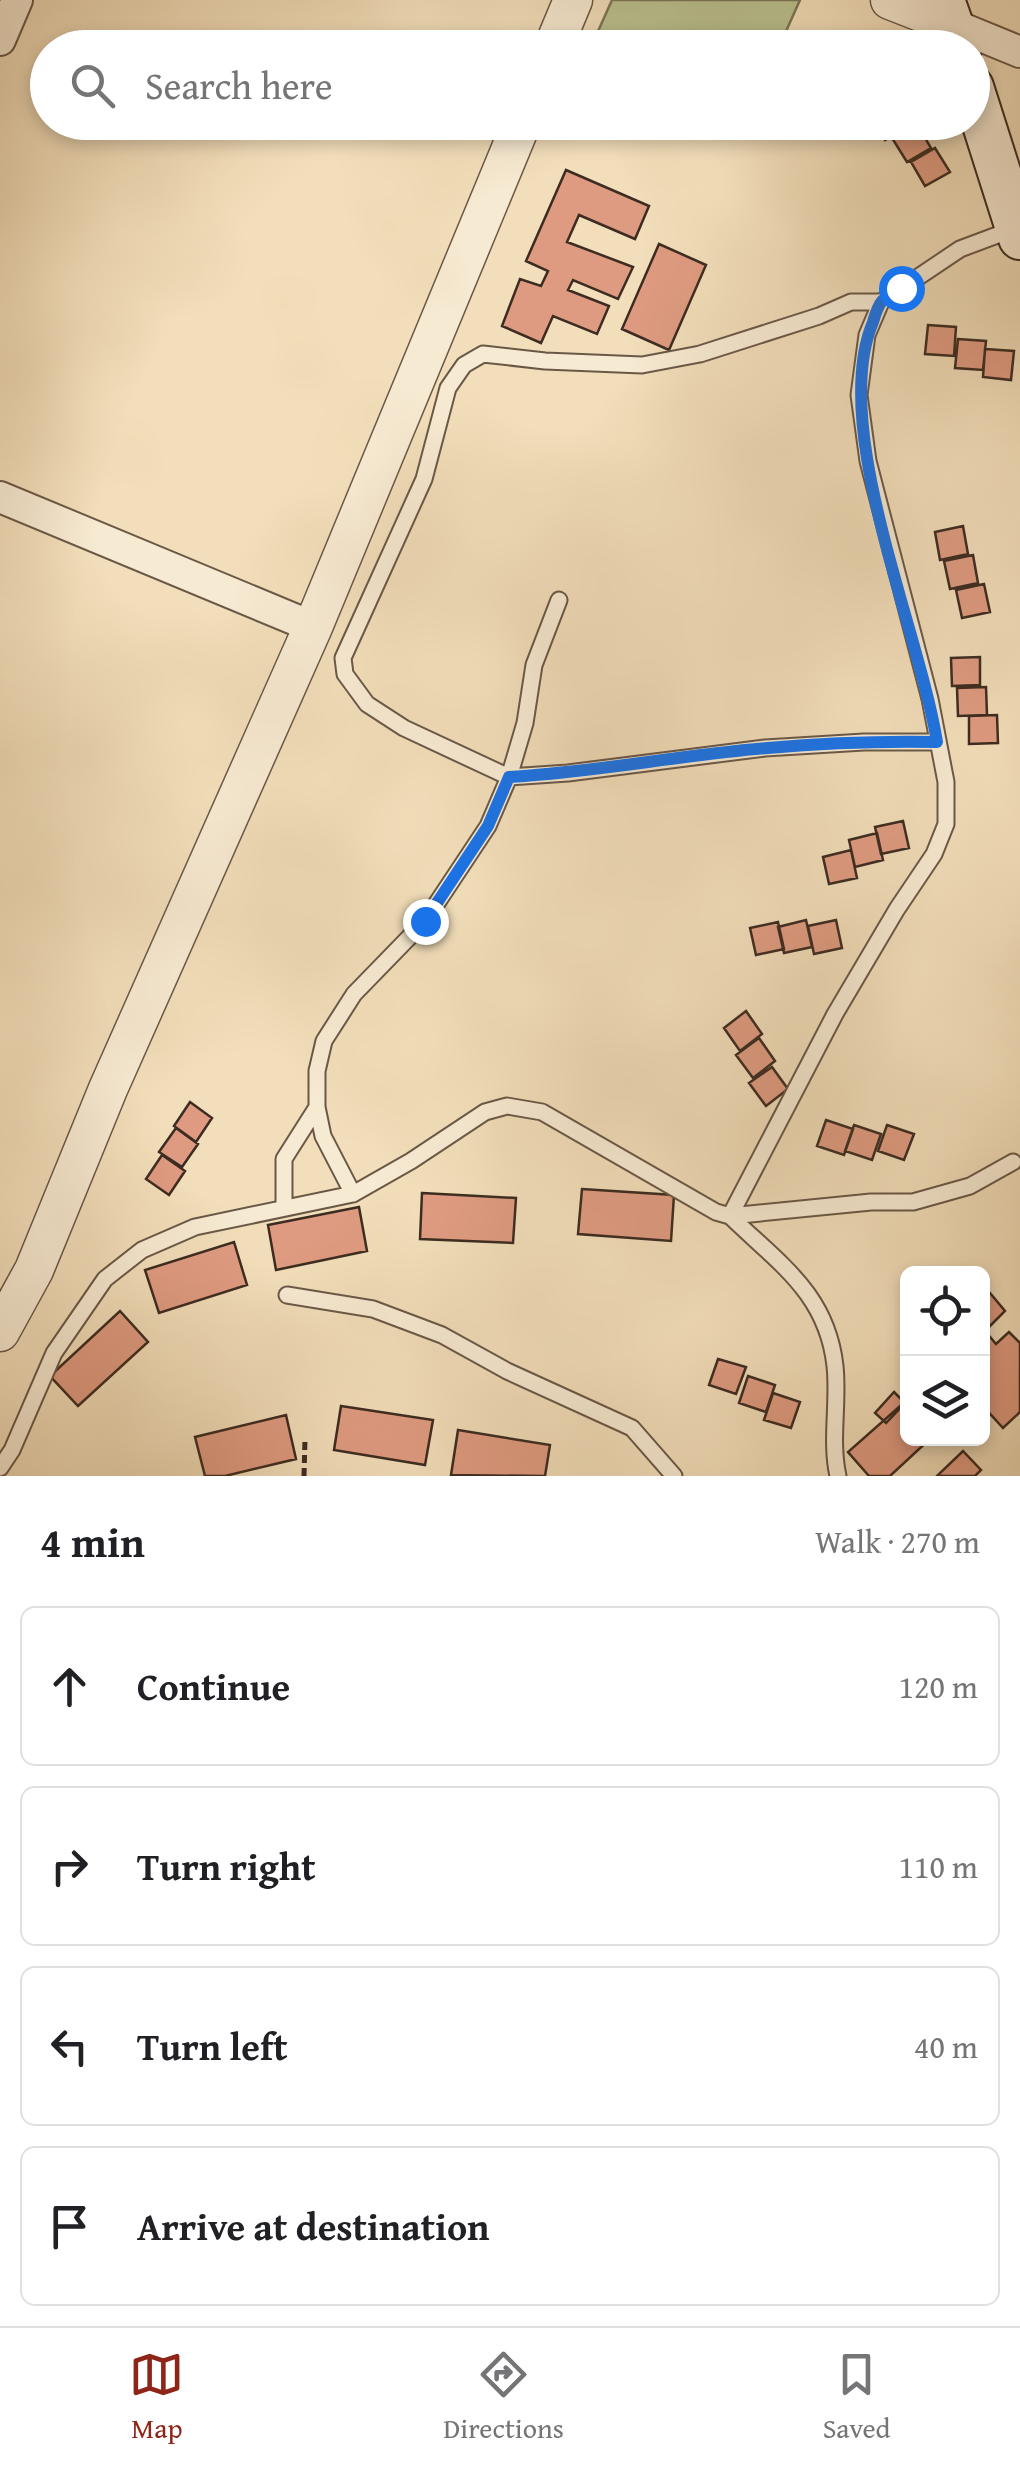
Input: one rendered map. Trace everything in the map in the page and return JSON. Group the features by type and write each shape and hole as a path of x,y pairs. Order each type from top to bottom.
{"main road":[{"path":"989,140 1019,231"}],"street":[{"path":"0,40 16,0"},
{"path":"560,30 573,0"},
{"path":"890,0 952,24"},
{"path":"990,40 1020,52"},
{"path":"0,1332 34,1270 108,1089 313,627 515,140"},
{"path":"0,497 313,627"}],"lane":[{"path":"730,1216 835,1014 934,854 946,824 946,782 930,700 876,498 859,395 867,335 881,302 960,249 1019,231"},
{"path":"881,302 851,302 820,316 700,354 642,365 545,362 483,354 464,365 448,388 424,479 343,658 345,674 367,704 404,728 509,777 568,774 765,748 937,742"},
{"path":"353,1194 323,1136 317,1107 317,1071 324,1041 354,994 425,921 488,826 509,777 525,723 534,665 559,600"},
{"path":"0,1468 12,1450 54,1353 105,1279 142,1250 196,1227 353,1194 412,1161 471,1119 507,1106 542,1112 716,1212 730,1216 872,1202 913,1202 970,1186 1013,1162"},
{"path":"284,1208 284,1159 317,1107"},
{"path":"730,1216 802,1283 825,1320 835,1366 834,1458 838,1476"},
{"path":"288,1296 372,1309 442,1335 507,1371 632,1428 674,1476"}],"path":[{"path":"304,1476 306,1439"}],"green space":[{"path":"612,0 800,0 787,30 599,30"}],"building":[{"path":"893,140 926,140 931,148 907,162"},
{"path":"935,148 950,172 925,186 911,162"},
{"path":"566,170 649,206 635,239 579,215 567,242 633,267 618,299 573,280 568,290 609,306 597,334 553,316 541,343 502,326 520,279 541,286 548,271 526,261"},
{"path":"659,244 706,265 669,350 622,329"},
{"path":"928,325 956,327 954,356 925,354"},
{"path":"958,339 986,341 983,370 955,368"},
{"path":"985,349 1014,351 1011,380 983,377"},
{"path":"963,526 968,554 940,560 935,532"},
{"path":"973,555 978,583 950,589 944,561"},
{"path":"984,584 990,612 962,618 956,590"},
{"path":"980,657 980,685 952,686 951,658"},
{"path":"986,687 987,715 958,716 957,688"},
{"path":"997,715 998,743 969,744 969,716"},
{"path":"903,821 909,848 881,854 875,827"},
{"path":"877,833 883,860 855,867 849,840"},
{"path":"851,850 857,878 829,884 823,857"},
{"path":"806,920 812,947 784,953 778,927"},
{"path":"836,920 842,948 814,954 808,926"},
{"path":"778,922 784,949 756,955 750,928"},
{"path":"746,1011 762,1034 740,1051 724,1028"},
{"path":"759,1038 775,1061 753,1078 736,1055"},
{"path":"772,1067 788,1089 766,1106 749,1083"},
{"path":"190,1102 212,1118 196,1142 174,1126"},
{"path":"826,1120 853,1129 844,1155 817,1146"},
{"path":"854,1125 881,1134 872,1160 845,1151"},
{"path":"887,1125 914,1134 904,1160 878,1151"},
{"path":"176,1128 198,1144 182,1167 159,1152"},
{"path":"162,1155 185,1171 169,1195 146,1179"},
{"path":"582,1189 674,1195 671,1241 578,1234"},
{"path":"422,1193 516,1198 513,1243 420,1239"},
{"path":"359,1207 367,1251 276,1270 268,1225"},
{"path":"234,1242 247,1285 159,1313 145,1270"},
{"path":"990,1293 1005,1311 990,1326"},
{"path":"120,1311 148,1342 78,1406 50,1376"},
{"path":"1009,1332 1020,1343 1020,1412 1003,1428 990,1414 990,1337 996,1344"},
{"path":"718,1359 746,1367 736,1394 709,1385"},
{"path":"748,1376 775,1385 766,1412 739,1403"},
{"path":"894,1392 900,1398 900,1408 886,1423 875,1413"},
{"path":"773,1393 800,1402 791,1428 764,1420"},
{"path":"341,1406 433,1420 425,1465 334,1450"},
{"path":"900,1406 900,1446 922,1446 890,1476 869,1476 848,1452"},
{"path":"286,1415 296,1459 225,1476 205,1476 195,1437"},
{"path":"458,1430 550,1445 545,1476 451,1475"},
{"path":"963,1451 981,1470 975,1476 937,1476"}],"route":[{"path":"425,921 488,826 509,777 568,774 765,748 937,742 930,700 868,461 859,395 867,335 881,302 901,288"}]}
